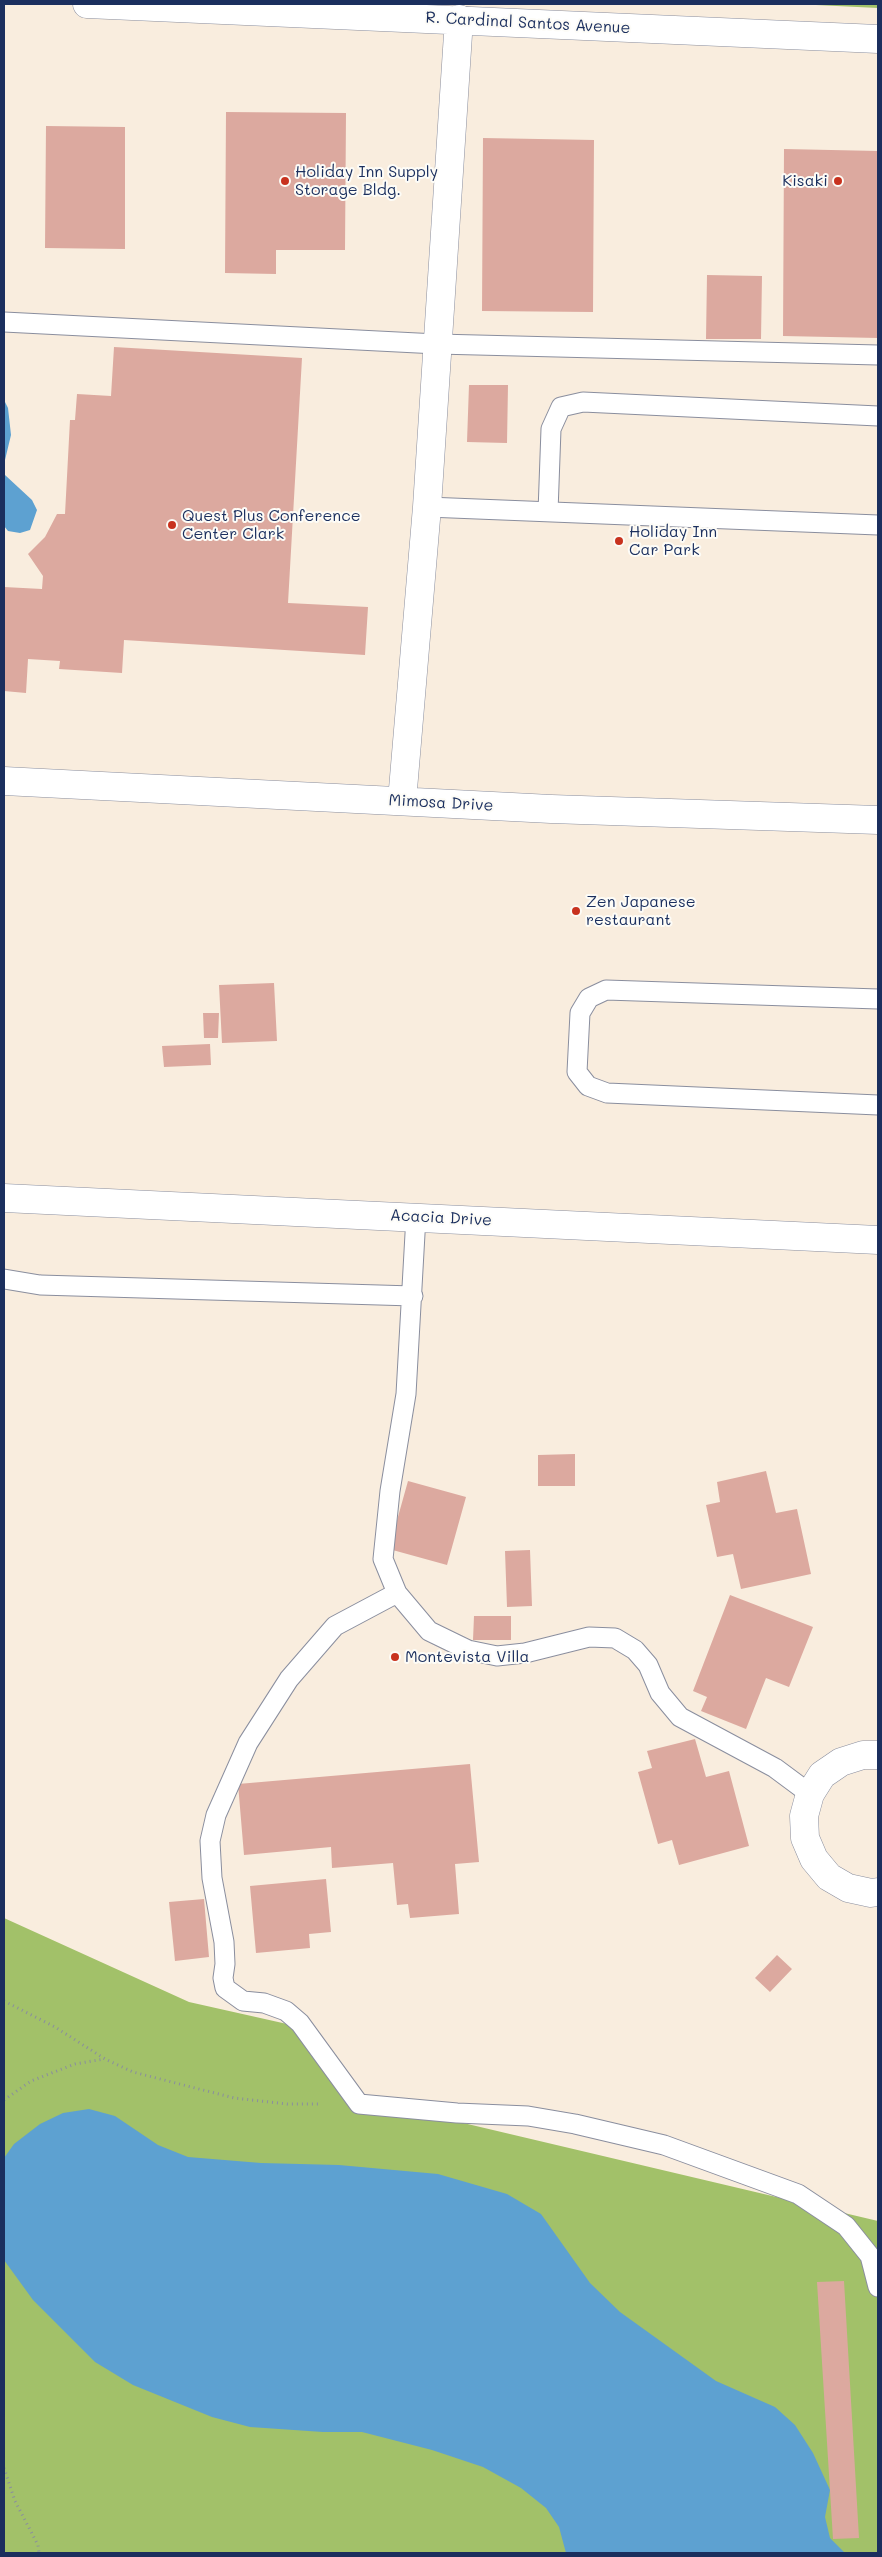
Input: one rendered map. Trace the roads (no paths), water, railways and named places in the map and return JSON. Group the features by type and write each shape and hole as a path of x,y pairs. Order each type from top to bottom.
{"street":[{"name":"R. Cardinal Santos Avenue","path":"87,4 878,39"},
{"path":"402,801 427,507 436,344 459,19"},
{"name":"Mimosa Drive","path":"4,781 551,809 878,820"},
{"name":"Acacia Drive","path":"4,1198 416,1216 878,1240"},
{"path":"878,1756 863,1755 841,1762 822,1775 810,1794 804,1816 805,1838 814,1860 829,1877 848,1888 871,1893 878,1892"}],"lane":[{"path":"4,322 436,344 878,354"},
{"path":"548,512 551,429 561,407 583,402 878,416"},
{"path":"427,507 878,525"},
{"path":"878,999 606,990 589,998 580,1013 577,1072 588,1086 607,1093 878,1105"},
{"path":"416,1216 406,1394 390,1491 383,1559 397,1593 429,1631 468,1650 497,1656 525,1653 590,1636 614,1638 635,1650 648,1665 660,1693 680,1717 775,1768 810,1794"},
{"path":"4,1279 40,1285 413,1296"},
{"path":"397,1593 335,1626 289,1679 248,1743 216,1815 210,1841 212,1878 224,1942 225,1964 223,1978 225,1988 243,2001 264,2003 286,2011 300,2023 359,2104 457,2113 528,2116 575,2124 664,2145 798,2194 846,2226 870,2256 878,2287"}],"water":[{"path":"4,400 8,408 11,435 5,460 5,475 32,500 37,510 30,530 20,533 8,531 4,526"},
{"path":"89,2109 115,2116 158,2145 188,2157 261,2163 339,2165 438,2174 507,2194 541,2214 590,2283 620,2312 716,2381 775,2407 795,2425 813,2453 830,2490 825,2517 830,2538 845,2553 566,2553 559,2527 546,2508 521,2488 483,2467 432,2450 362,2432 323,2432 250,2427 212,2417 133,2385 95,2362 33,2300 4,2260 4,2158 14,2144 40,2124 63,2113"}],"place":[{"name":"Holiday Inn Supply Storage Bldg.","path":"285,181"},
{"name":"Kisaki","path":"838,181"},
{"name":"Quest Plus Conference Center Clark","path":"172,525"},
{"name":"Holiday Inn Car Park","path":"619,541"},
{"name":"Zen Japanese restaurant","path":"576,911"},
{"name":"Montevista Villa","path":"395,1657"}]}
